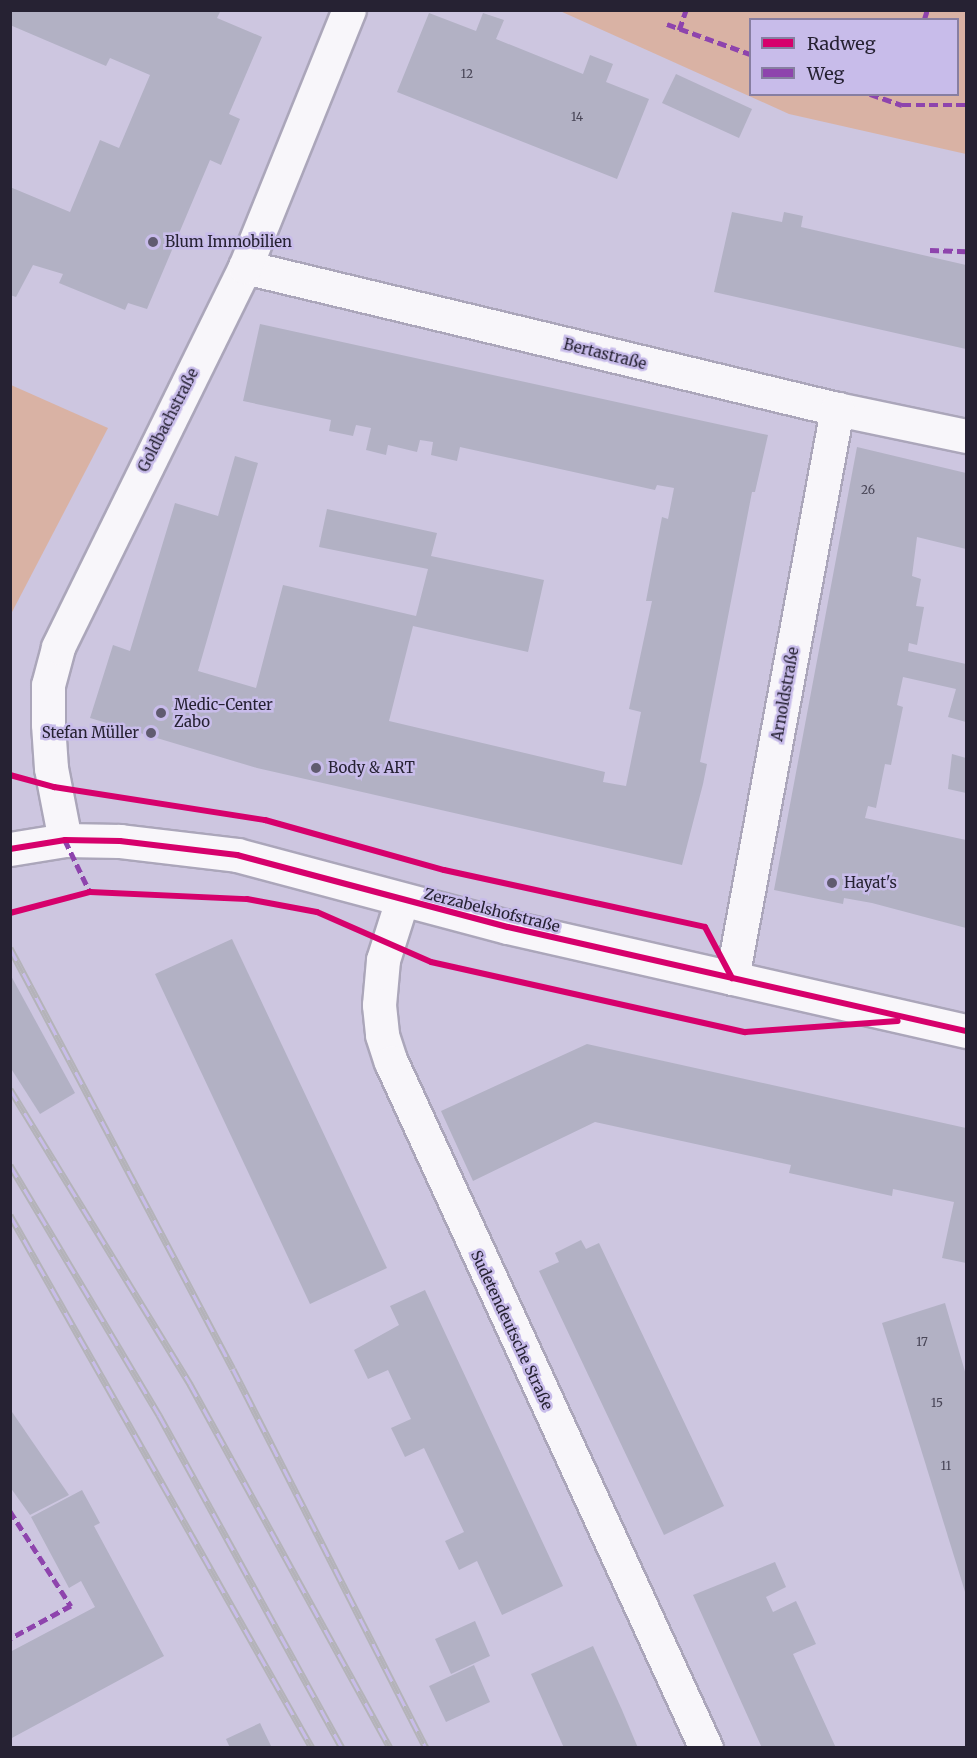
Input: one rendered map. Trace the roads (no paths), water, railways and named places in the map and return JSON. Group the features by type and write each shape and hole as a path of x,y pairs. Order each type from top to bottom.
{"street":[{"name":"Goldbachstraße","path":"65,840 51,768 48,724 48,686 58,647 245,267 349,10"},
{"name":"Bertastraße","path":"245,267 837,410 966,436"},
{"name":"Arnoldstraße","path":"732,978 837,410"},
{"name":"Zerzabelshofstraße","path":"10,849 65,840 180,845 237,855 402,900 966,1031"},
{"name":"Sudetendeutsche Straße","path":"402,900 382,960 379,1005 382,1035 391,1062 706,1748"}],"railway":[{"path":"10,948 233,1369 426,1748"},
{"path":"10,1089 190,1384 390,1748"},
{"path":"10,1165 159,1415 342,1748"},
{"path":"10,1215 312,1748"}],"place":[{"name":"Blum Immobilien","path":"153,242"},
{"name":"Medic-Center Zabo","path":"161,713"},
{"name":"Stefan Müller","path":"151,733"},
{"name":"Body & ART","path":"316,768"},
{"name":"Hayat's","path":"832,883"}]}
